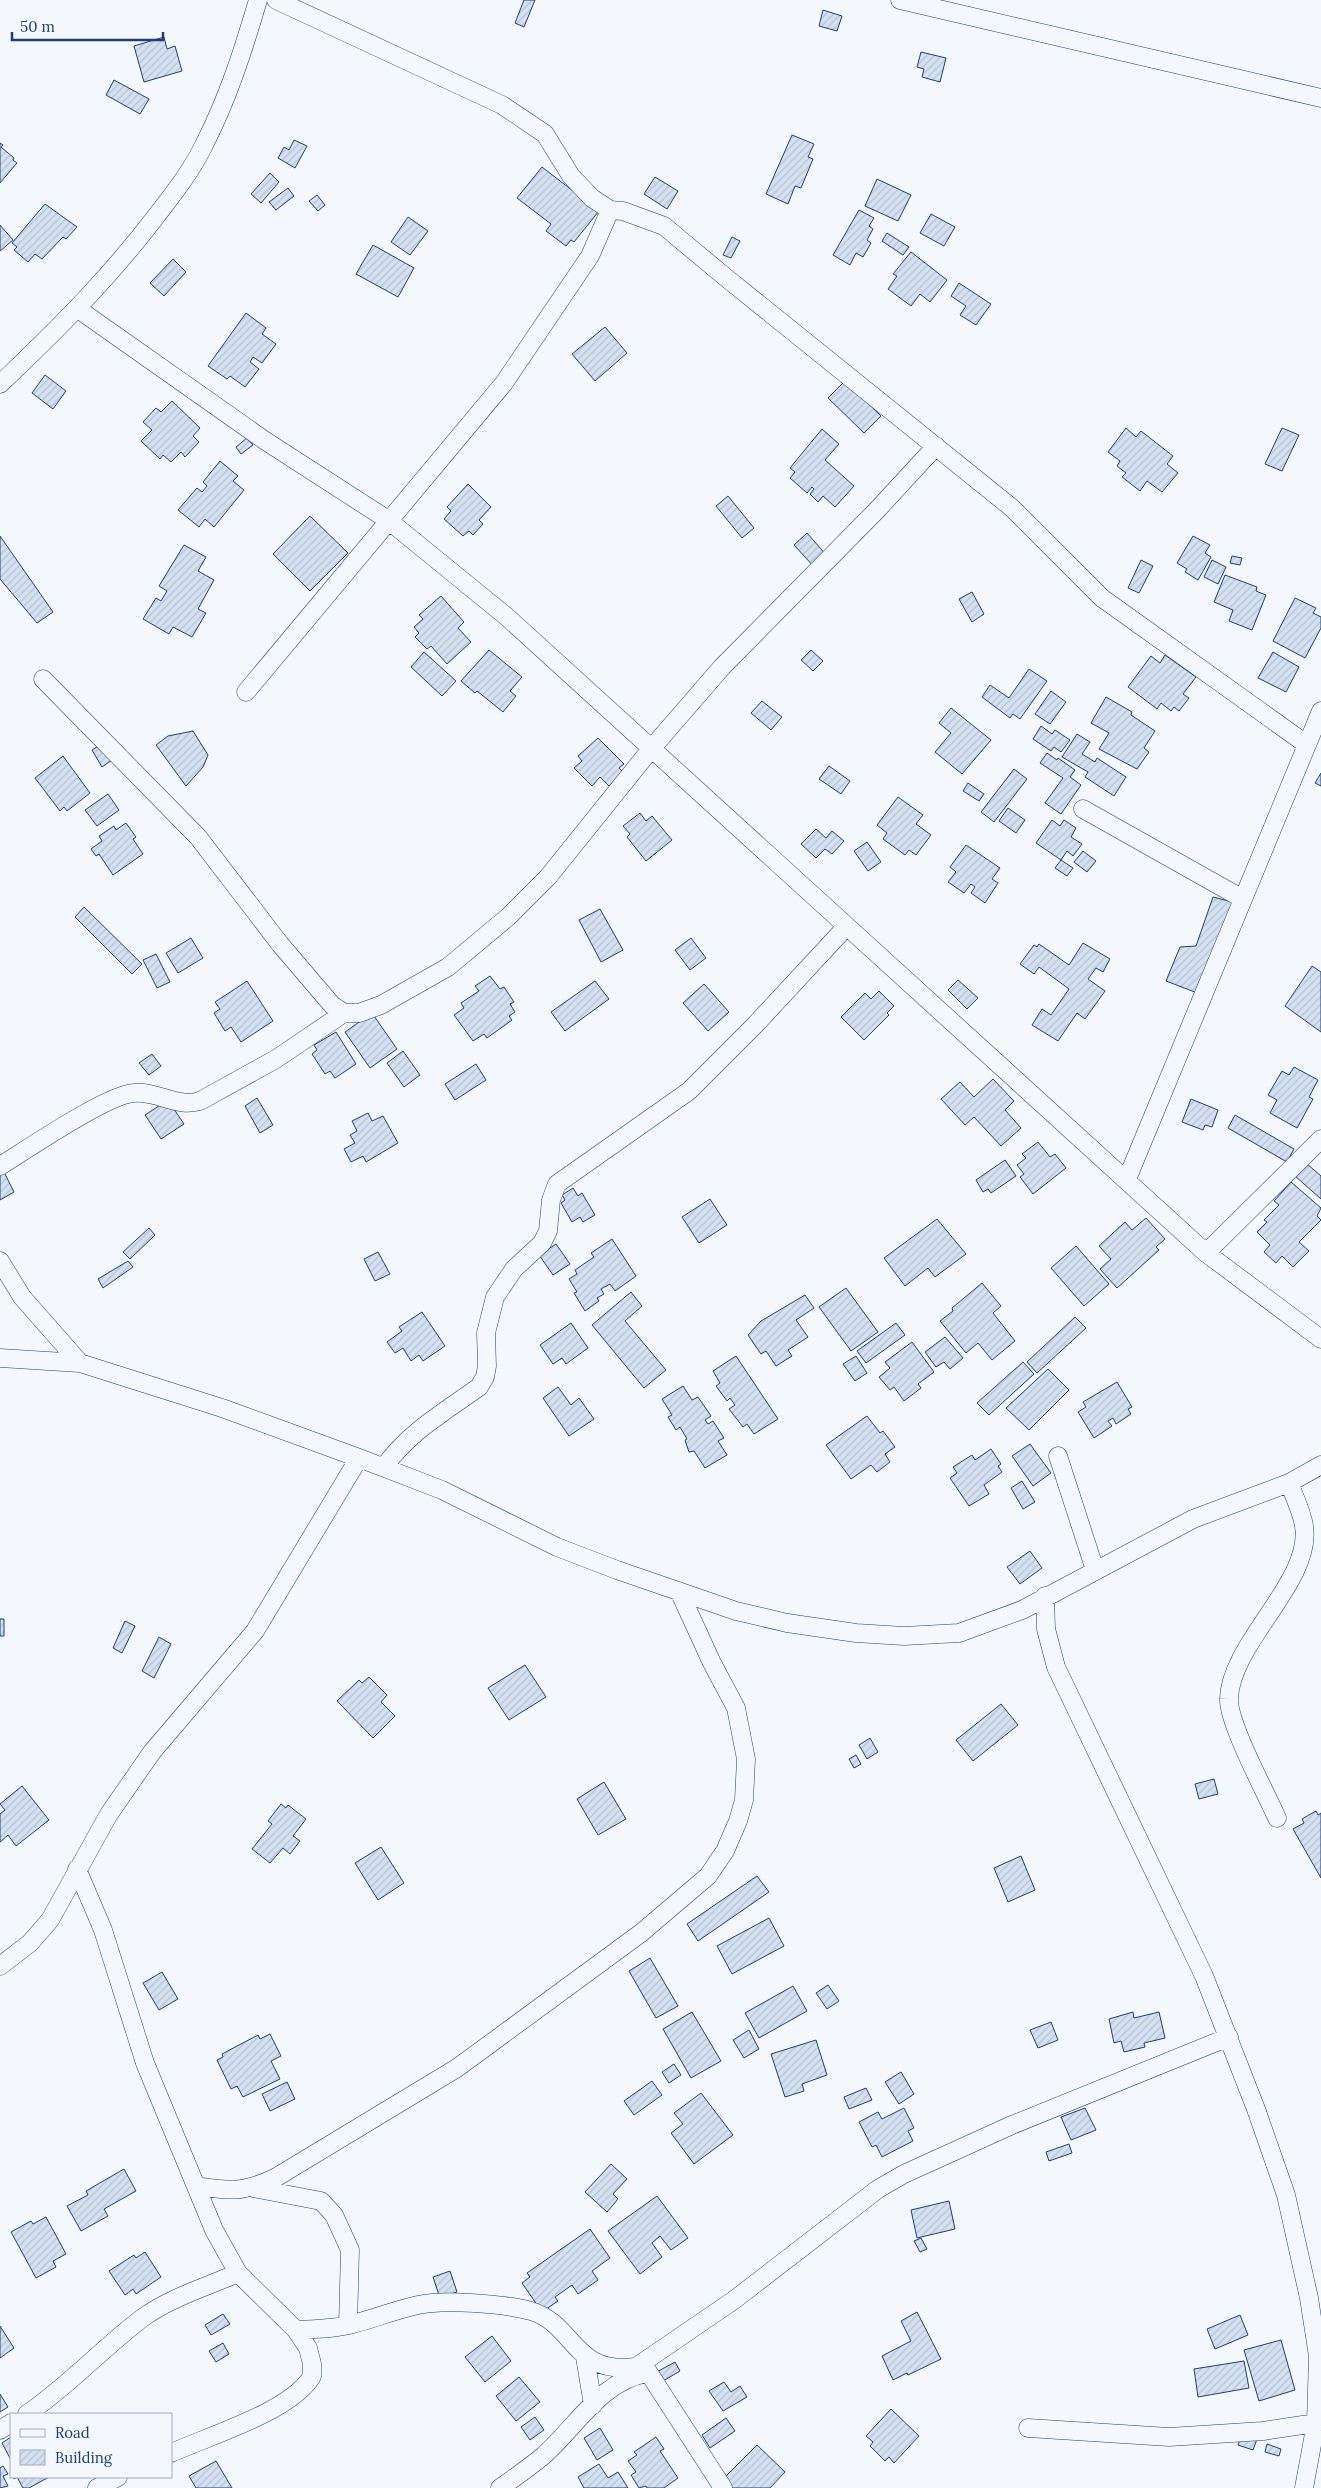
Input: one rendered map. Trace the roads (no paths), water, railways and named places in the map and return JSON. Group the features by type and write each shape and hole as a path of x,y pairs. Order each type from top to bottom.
{"street":[{"path":"0,384 78,309 132,248 170,198 203,147 235,78 258,0"},
{"path":"276,0 502,105 545,134 571,176 592,198 610,210 623,211 664,226 1012,508 1102,598 1306,744"},
{"path":"900,0 1321,98"},
{"path":"246,692 504,383 590,256 610,210"},
{"path":"78,309 264,440 388,520 507,617 733,821 846,927 1127,1179 1206,1253 1321,1339"},
{"path":"0,1166 105,1103 132,1092 153,1094 188,1105 200,1101 276,1058 344,1013 359,1012 381,1004 448,967 508,917 548,877 651,749 722,667 877,510 936,446"},
{"path":"43,679 198,837 316,988 332,1005 344,1013"},
{"path":"1127,1179 1321,711"},
{"path":"1083,809 1243,899"},
{"path":"384,1468 396,1450 416,1431 479,1387 485,1377 487,1366 486,1333 495,1297 514,1269 542,1243 548,1231 551,1200 557,1184 688,1091 754,1025 846,927"},
{"path":"1206,1253 1321,1139"},
{"path":"0,1262 22,1297 80,1363"},
{"path":"0,1358 80,1363 222,1408 442,1490 557,1547 679,1591 736,1611 788,1623 856,1633 904,1636 959,1633 1022,1610 1045,1596 1193,1519 1289,1482 1321,1465"},
{"path":"1058,1456 1095,1570"},
{"path":"0,1966 30,1943 50,1920 108,1814 152,1752 255,1631 359,1458"},
{"path":"1278,1818 1232,1720 1228,1699 1232,1678 1294,1572 1304,1545 1304,1526 1289,1482"},
{"path":"196,2186 234,2191 253,2188 275,2178 457,2068 641,1932 708,1876 725,1851 738,1821 744,1800 746,1759 736,1708 712,1663 679,1591"},
{"path":"1045,1596 1046,1629 1056,1667 1204,1976 1229,2037 1286,2195 1309,2298 1318,2356 1316,2423 1304,2488"},
{"path":"77,1869 103,1930 144,2063 214,2230 238,2273 296,2330 308,2348 312,2364 312,2376 308,2383 290,2398 241,2424 172,2452"},
{"path":"500,2488 543,2456 610,2390 647,2368 878,2189 904,2174 1021,2121 1229,2037"},
{"path":"253,2188 321,2201 334,2215 350,2250 348,2325"},
{"path":"28,2413 60,2390 143,2318 175,2301 238,2273"},
{"path":"296,2330 348,2325 421,2304 477,2304 514,2308 544,2316 585,2357 604,2365 647,2368"},
{"path":"585,2357 593,2405"},
{"path":"647,2368 723,2488"},
{"path":"1028,2428 1169,2437 1263,2431 1316,2423"},
{"path":"97,2488 116,2478"}]}
